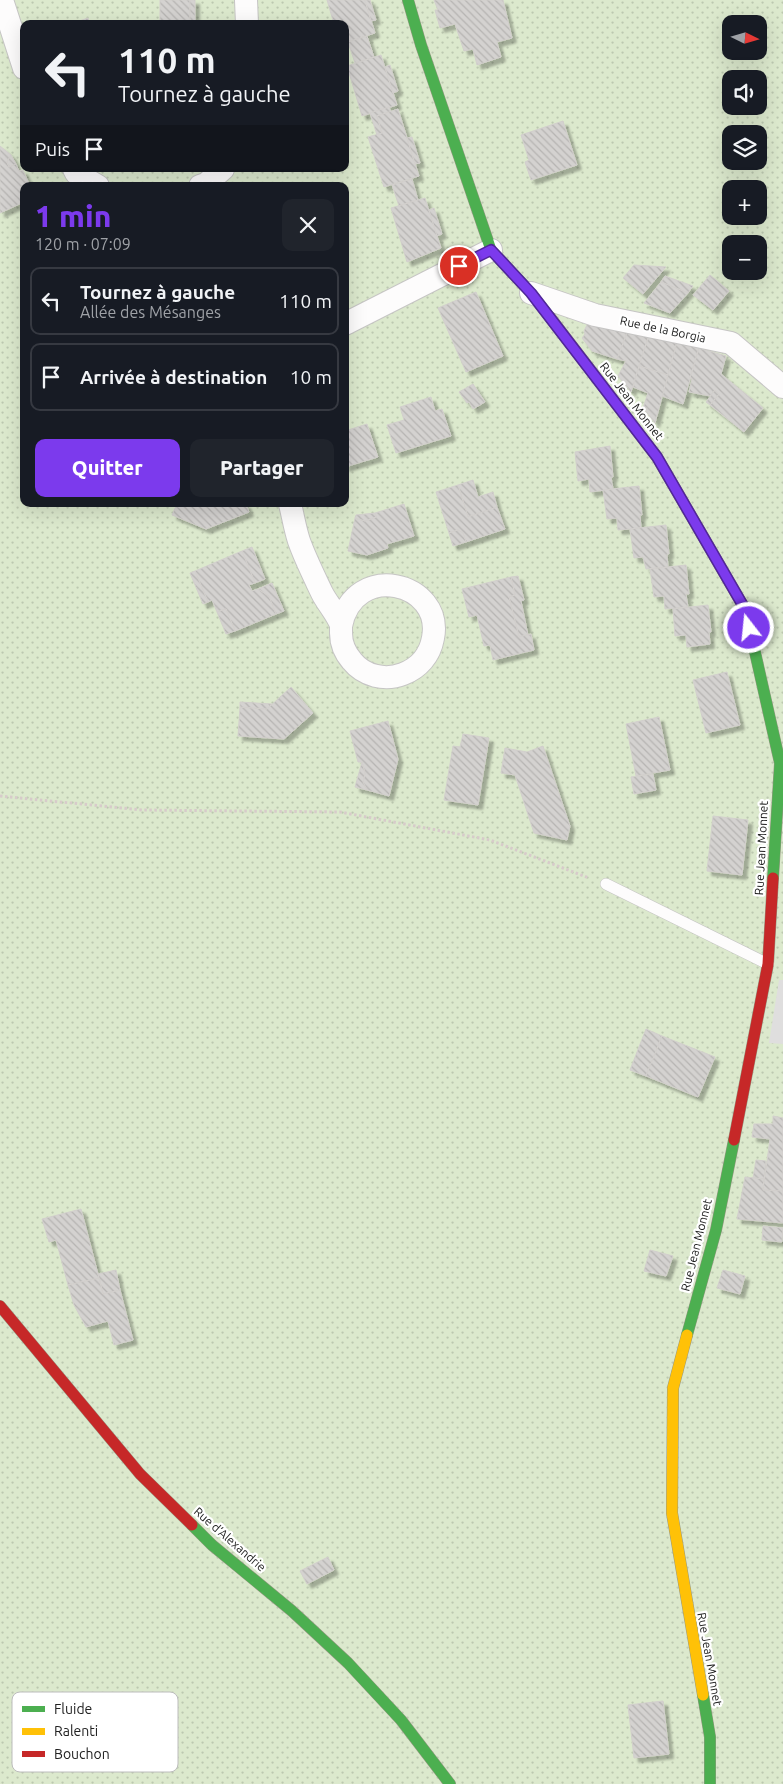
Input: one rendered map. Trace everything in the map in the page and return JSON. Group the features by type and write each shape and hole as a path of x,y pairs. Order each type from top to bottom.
{"street":[{"path":"2,0 20,56"},
{"path":"246,0 247,20"},
{"name":"Rue Jean Monnet","path":"408,0 420,45 491,250 531,293 657,457 745,609 780,762 775,964 716,1230 672,1388 672,1513 710,1737 710,1784"},
{"path":"76,172 91,182"},
{"path":"208,182 220,172"},
{"path":"349,322 491,250"},
{"name":"Rue de la Borgia","path":"531,293 595,315 731,344 783,387"},
{"path":"291,507 298,540 322,593 341,626 342,642 345,650 351,660 361,669 384,677 401,675 422,662 430,648 434,632 431,615 416,595 402,587 386,584 370,588 356,597 346,610 341,626"},
{"name":"Rue d’Alexandrie","path":"0,1306 140,1474 212,1544 292,1611 348,1663 401,1720 450,1784"}],"lane":[{"path":"606,884 775,964"}],"path":[{"path":"0,796 142,810 340,812 490,840 606,884"}],"green space":[{"path":"0,0 783,0 783,1784 0,1784"}],"shaded area":[{"path":"779,980 783,980 783,1044 769,1043"}],"building":[{"path":"160,0 190,0 190,20 160,20"},
{"path":"190,0 195,0 195,20 190,20"},
{"path":"327,0 365,0 375,33 349,42 349,20 333,20"},
{"path":"365,0 370,0 376,20 371,21"},
{"path":"434,0 503,0 512,38 497,42 501,57 477,65 473,49 464,51 455,24 440,28 435,10 438,10"},
{"path":"367,36 374,57 355,63 349,42"},
{"path":"381,55 397,105 362,116 349,73 349,65"},
{"path":"390,65 398,91 393,93 385,67"},
{"path":"389,107 391,112 377,116 382,133 377,135 370,113"},
{"path":"398,109 419,176 384,187 368,137 382,133 377,116"},
{"path":"563,121 577,165 531,180 525,162 529,160 521,135"},
{"path":"412,137 420,163 415,164 407,138"},
{"path":"0,146 11,155 7,162 9,167 16,164 19,171 24,172 28,182 20,182 20,204 0,213"},
{"path":"11,155 16,164 9,167 7,162"},
{"path":"412,179 418,200 399,206 392,185"},
{"path":"425,198 441,248 407,262 391,208"},
{"path":"434,208 442,234 437,236 429,210"},
{"path":"634,265 666,267 643,294 623,278"},
{"path":"710,275 729,291 713,310 693,295"},
{"path":"665,276 693,286 688,293 661,282"},
{"path":"661,282 688,293 670,313 644,303"},
{"path":"476,292 503,356 466,372 438,308"},
{"path":"588,323 628,330 617,359 592,351 582,338"},
{"path":"628,330 649,335 631,392 618,376 626,361 617,359"},
{"path":"649,335 677,342 668,375 639,366"},
{"path":"677,342 699,348 683,404 662,396"},
{"path":"699,348 726,356 721,374 763,408 744,432 710,405 719,394 715,390 710,396 689,392 692,379 690,378"},
{"path":"639,366 668,375 655,423 643,408 648,393 633,387"},
{"path":"473,384 485,402 473,409 459,392"},
{"path":"715,390 719,394 710,405 706,402"},
{"path":"431,397 435,411 442,409 451,436 396,453 387,425 404,420 400,407"},
{"path":"367,424 378,457 349,466 349,430"},
{"path":"610,446 613,489 590,492 589,479 578,481 575,452"},
{"path":"473,480 478,497 493,492 497,507 468,517 458,485"},
{"path":"458,485 468,517 497,507 505,529 466,542 463,533 458,530 449,533 436,492"},
{"path":"639,486 642,515 640,515 641,528 618,530 617,518 607,519 603,490"},
{"path":"404,504 414,536 387,544 388,548 367,555 348,551 355,518 365,521 376,517 375,513"},
{"path":"176,507 247,507 249,512 206,529 172,515"},
{"path":"375,513 376,517 365,521 355,518 356,515"},
{"path":"666,525 669,554 667,554 668,567 646,569 643,557 634,558 630,529"},
{"path":"458,530 463,533 466,542 453,546 449,533"},
{"path":"252,547 265,579 255,583 242,551"},
{"path":"242,551 255,583 249,585 252,591 258,589 269,596 276,614 235,631 226,609 217,612 212,600 208,602 195,571"},
{"path":"686,565 689,594 686,594 688,607 665,609 664,596 654,597 650,569"},
{"path":"195,571 208,602 203,604 190,573"},
{"path":"518,576 524,600 521,601 528,635 519,637 509,597 515,595 511,577"},
{"path":"511,577 515,595 509,597 519,637 531,634 534,650 493,660 490,645 484,646 477,615 469,617 462,589"},
{"path":"272,583 284,611 276,614 269,596 258,589"},
{"path":"708,605 711,632 709,632 710,644 687,647 686,635 675,636 673,609"},
{"path":"226,609 235,631 226,634 217,612"},
{"path":"727,672 740,725 706,733 693,680"},
{"path":"291,687 313,713 284,739 238,736 240,707 267,709"},
{"path":"240,702 272,704 267,709 240,707"},
{"path":"659,717 670,770 636,776 626,724"},
{"path":"388,721 398,759 389,796 367,790 363,782 365,773 362,762 358,762 350,731"},
{"path":"463,734 489,738 478,805 444,800 453,746 460,747"},
{"path":"543,746 570,826 567,840 534,833 515,775 501,773 505,748 527,752"},
{"path":"362,762 365,773 363,782 367,790 355,787"},
{"path":"653,774 656,790 634,794 631,777"},
{"path":"713,816 748,820 742,875 707,871"},
{"path":"646,1029 662,1036 646,1076 630,1070"},
{"path":"662,1036 715,1057 698,1097 646,1076"},
{"path":"773,1116 783,1118 783,1191 763,1190 770,1139 752,1137 754,1124 773,1124"},
{"path":"756,1160 766,1161 764,1179 753,1178"},
{"path":"745,1177 764,1179 763,1190 783,1191 783,1223 737,1219"},
{"path":"81,1209 99,1278 68,1285 56,1240 49,1242 42,1219"},
{"path":"763,1226 783,1228 782,1242 762,1240"},
{"path":"650,1250 673,1256 666,1276 644,1271"},
{"path":"116,1270 120,1290 103,1294 98,1274"},
{"path":"723,1270 745,1276 740,1294 717,1288"},
{"path":"99,1278 103,1294 120,1290 133,1340 114,1345 108,1321 86,1327 74,1305 68,1285"},
{"path":"328,1557 334,1570 307,1584 300,1571"},
{"path":"663,1701 669,1754 634,1758 628,1705"}],"traffic: fast":[{"path":"408,0 421,45 491,250 531,293 549,316"},
{"path":"750,630 780,763 773,878"},
{"path":"687,1335 716,1230 734,1140"},
{"path":"192,1525 212,1545 292,1611 348,1663 401,1720 450,1784"},
{"path":"703,1695 710,1737 710,1784"}],"traffic: slow":[{"path":"549,316 657,457 745,609 750,630"},
{"path":"687,1335 673,1388 672,1513 703,1695"}],"traffic: jam":[{"path":"734,1140 768,964 773,878"},
{"path":"0,1306 140,1474 192,1525"}],"route":[{"path":"459,266 491,250 531,293 657,457 745,609 749,628"}]}
